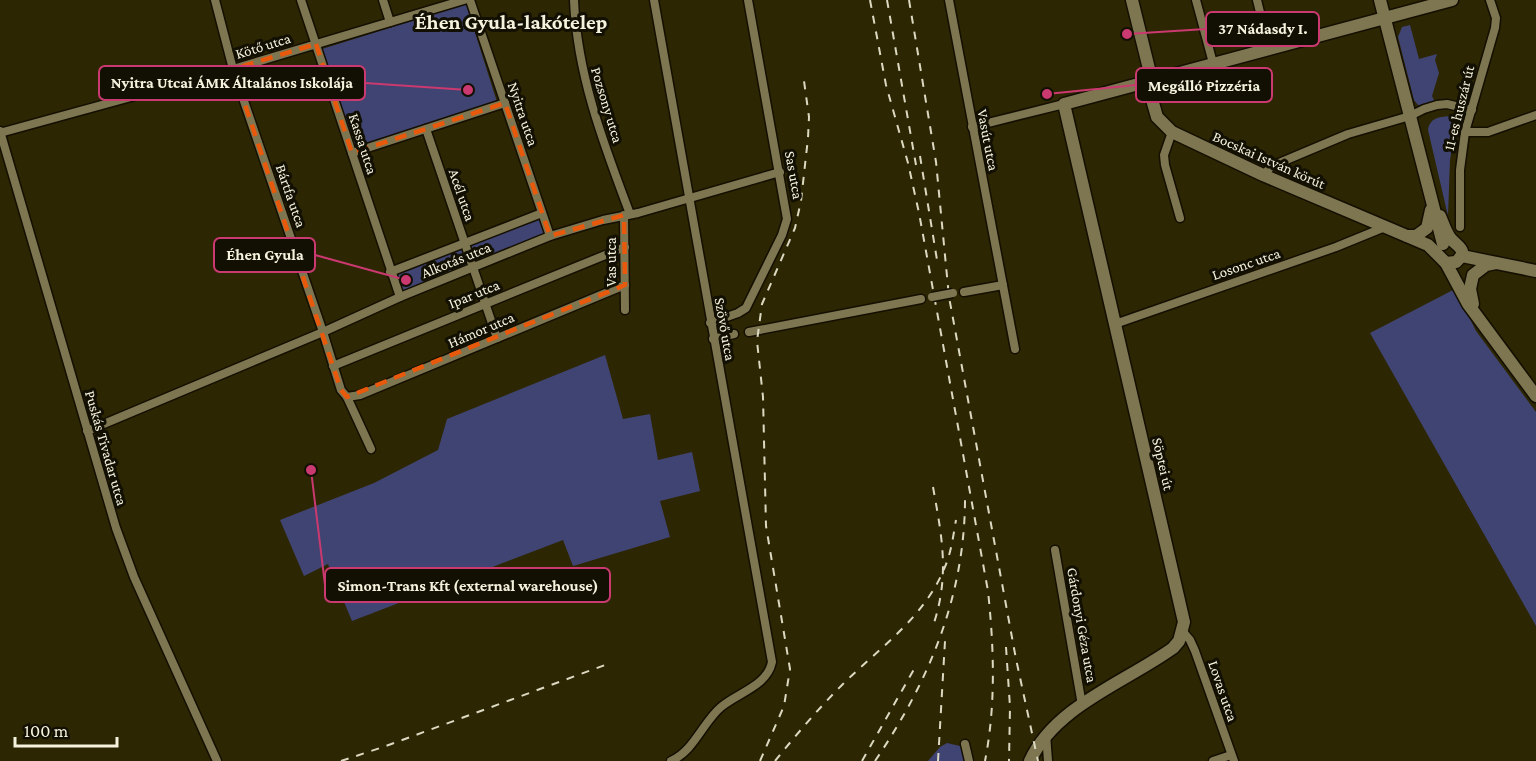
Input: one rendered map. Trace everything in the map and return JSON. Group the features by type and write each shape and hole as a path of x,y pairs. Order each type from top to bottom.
{"street":[{"name":"Bártfa utca","path":"215,0 233,69 341,390 347,397 371,449"},
{"name":"Kassa utca","path":"301,0 400,297"},
{"path":"383,0 390,22"},
{"name":"Kötő utca","path":"0,133 233,69 464,0"},
{"name":"Nyitra utca","path":"470,0 550,236"},
{"name":"Pozsony utca","path":"574,0 577,39 586,84 627,215"},
{"name":"Szövő utca","path":"654,0 772,662 763,680 723,705 711,716 686,751 671,761"},
{"name":"Sas utca","path":"710,323 746,308 785,228 787,212 748,0"},
{"name":"Vasút utca","path":"949,0 1016,349"},
{"name":"Bocskai István körút","path":"1132,0 1157,117 1172,132 1263,175 1428,245 1445,250"},
{"path":"1196,0 1213,63"},
{"path":"1257,0 1269,49"},
{"path":"1380,0 1445,250 1468,304 1475,310"},
{"path":"972,127 1452,0"},
{"name":"11-es huszár út","path":"1460,226 1460,170 1465,132 1495,28 1496,18 1490,0"},
{"path":"352,153 505,103"},
{"name":"Söptei út","path":"1064,104 1183,614 1183,632"},
{"path":"1263,175 1272,166 1348,134 1410,116 1424,109 1447,104 1472,110"},
{"path":"1465,132 1488,132 1536,115"},
{"name":"Acél utca","path":"426,129 497,338"},
{"path":"1172,132 1165,148 1165,165 1180,218"},
{"name":"Puskás Tivadar utca","path":"0,133 116,528 134,577 218,761"},
{"name":"Alkotás utca","path":"87,431 323,332 400,297 550,236 780,172"},
{"path":"1407,236 1416,236 1427,228 1430,222 1430,196"},
{"name":"Alkotás utca","path":"390,272 542,213"},
{"name":"Vas utca","path":"625,310 627,215"},
{"name":"Losonc utca","path":"1115,324 1336,247 1385,227"},
{"path":"1445,250 1460,246 1464,284 1475,310 1536,396"},
{"name":"Ipar utca","path":"333,366 625,247"},
{"path":"1445,250 1452,264 1461,258 1536,271"},
{"path":"1475,310 1470,289 1473,274 1486,266 1497,263"},
{"name":"Hámor utca","path":"347,397 360,395 625,285"},
{"path":"964,292 1003,285"},
{"path":"932,297 953,294"},
{"path":"749,332 921,299"},
{"path":"713,339 734,334"},
{"name":"Gárdonyi Géza utca","path":"1055,550 1082,705"},
{"path":"1030,761 1046,734 1058,723 1082,705 1161,657 1179,641 1183,632"},
{"name":"Lovas utca","path":"1183,632 1191,640 1232,758"},
{"path":"1046,734 1048,761"},
{"path":"965,744 969,761"},
{"path":"1214,761 1232,758"}],"highlighted area":[{"path":"316,44 352,153 505,103 550,236 624,215 625,285 347,397 341,390 233,69"}],"shaded area":[{"path":"466,4 497,102 353,147 322,49"},
{"path":"1410,25 1419,59 1437,54 1435,60 1439,73 1432,96 1436,104 1418,105 1414,100 1398,37 1402,27"},
{"path":"1457,117 1450,160 1448,216 1428,130 1435,119"},
{"path":"539,217 547,235 404,292 397,275"},
{"path":"1455,289 1476,331 1536,412 1536,626 1370,333"},
{"path":"605,355 623,419 650,414 658,460 692,452 700,491 660,501 670,537 573,566 563,540 352,621 328,564 304,576 280,520 374,483 438,450 447,419"},
{"path":"947,743 960,746 964,752 965,761 928,761 940,747"}],"railway":[{"path":"870,0 886,85 908,163 919,213 988,591 993,676 991,719 985,761"},
{"path":"887,0 916,165"},
{"path":"909,0 936,162 949,297 1016,659 1038,761"},
{"path":"760,761 784,706 790,669 766,526 763,397 757,341 762,304 795,228 801,201 809,117 804,81"},
{"path":"920,156 937,260"},
{"path":"933,487 943,557 941,590 933,626"},
{"path":"875,761 912,699 941,634 959,566 964,531 965,494"},
{"path":"775,761 833,694 899,632 925,603 946,563 956,520"},
{"path":"938,761 945,641"},
{"path":"1006,647 1010,707 1009,761"},
{"path":"862,761 917,664"},
{"path":"341,761 605,665"}],"place":[{"name":"37 Nádasdy I.","path":"1127,34"},
{"name":"Nyitra Utcai ÁMK Általános Iskolája","path":"468,90"},
{"name":"Megálló Pizzéria","path":"1047,94"},
{"name":"Éhen Gyula","path":"406,280"},
{"name":"Simon-Trans Kft (external warehouse)","path":"311,470"}],"district":[{"name":"Éhen Gyula-lakótelep","path":"511,22"}]}
